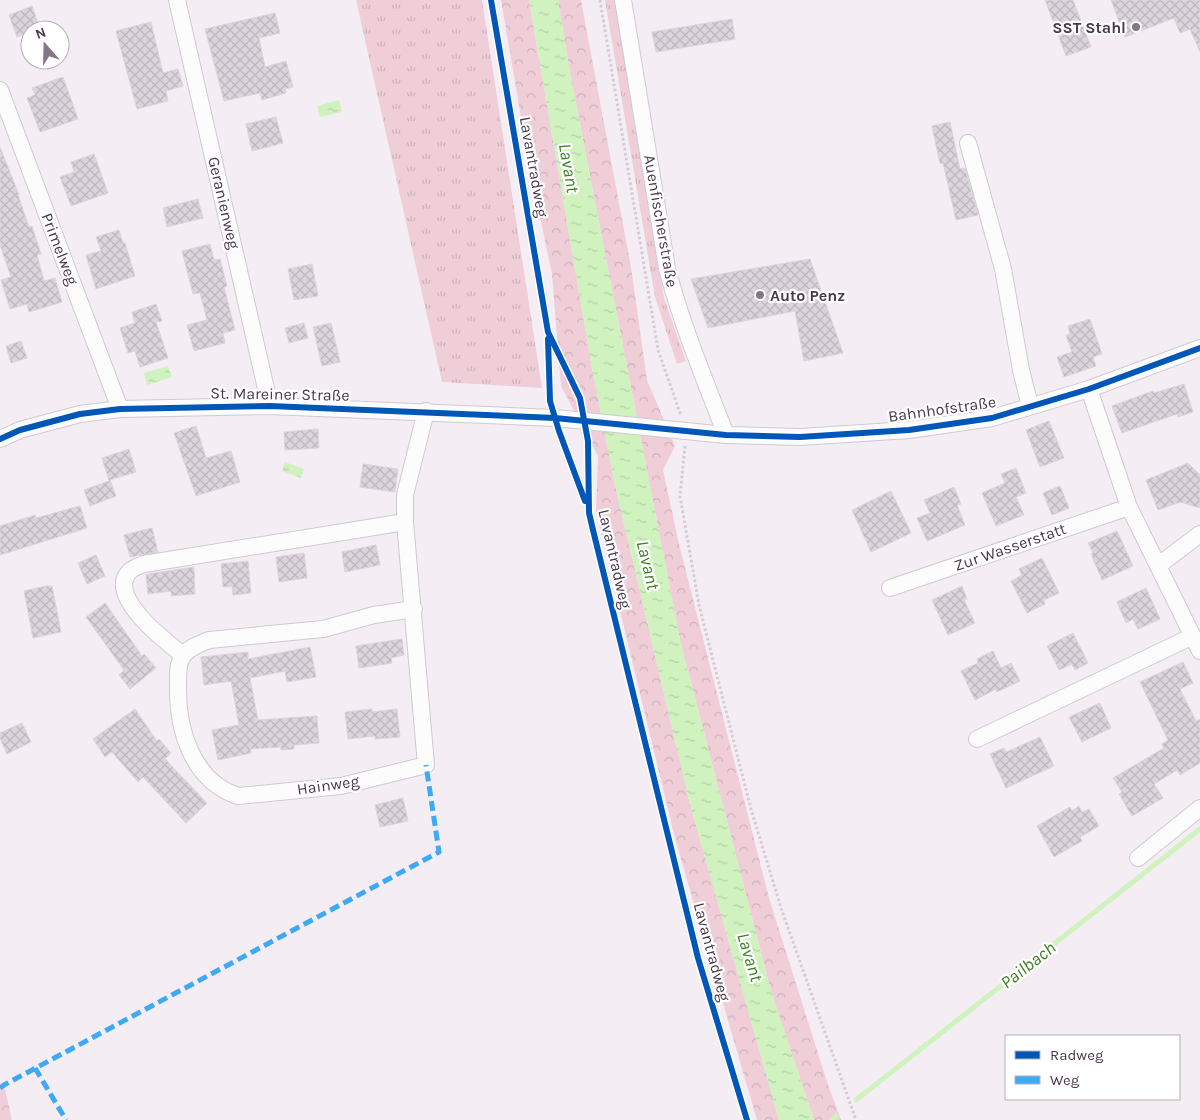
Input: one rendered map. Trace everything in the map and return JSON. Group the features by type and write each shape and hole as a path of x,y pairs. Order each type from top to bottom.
{"street":[{"name":"Geranienweg","path":"177,0 270,406"},
{"name":"Auenfischerstraße","path":"623,0 667,268 674,296 726,435"},
{"name":"Primelweg","path":"0,90 120,409"},
{"path":"968,142 1003,269 1021,370 1030,406"},
{"name":"Bahnhofstraße","path":"564,419 726,435 800,437 909,430 992,418 1089,390 1200,348"},
{"path":"977,739 1196,644 1130,507 1089,390"},
{"name":"St. Mareiner Straße","path":"0,439 20,430 80,414 120,409 270,406 426,411 564,419"},
{"name":"Hainweg","path":"183,655 178,669 178,698 180,719 187,744 198,765 213,783 224,791 238,796 341,786 426,765 405,522 405,496 426,411"},
{"name":"Zur Wasserstatt","path":"890,588 1130,507"},
{"path":"405,522 144,564 131,570 125,578 124,588 128,602 160,637 183,655 194,646 209,640 323,629 374,615 414,609"},
{"path":"1159,565 1200,534"},
{"path":"1138,858 1200,808"}],"path":[{"path":"600,0 658,350 681,432 680,496 699,605 751,809 775,890 856,1120"}],"green space":[{"path":"356,0 482,0 542,388 442,382"},
{"path":"501,0 529,0 592,368 615,485 690,804 779,1120 757,1120 676,842 596,512 598,456 561,386 552,274 530,170"},
{"path":"558,0 581,0 631,267 647,380 675,446 663,470 679,544 769,898 828,1085 841,1120 814,1120 771,991 680,640 570,73"},
{"path":"605,0 615,0 664,298 686,361 677,364 655,297"},
{"path":"0,1083 4,1085 12,1120 0,1120"}],"water":[{"name":"Lavant","path":"529,0 558,0 570,73 680,640 771,991 814,1120 779,1120 690,804 615,485 592,368"},
{"path":"339,100 342,112 320,117 317,106"},
{"path":"168,366 172,377 147,385 144,373"},
{"path":"285,462 304,469 301,478 282,471"}],"building":[{"path":"1045,0 1073,0 1091,47 1066,56"},
{"name":"SST Stahl","path":"1111,0 1200,0 1200,52 1190,29 1180,33 1174,18 1125,37"},
{"path":"32,6 37,20 20,20 20,36 17,37 9,15"},
{"path":"275,13 280,33 259,38 265,67 286,61 293,87 285,89 286,93 262,100 260,93 224,101 205,29"},
{"path":"732,19 735,39 656,52 652,32"},
{"path":"151,22 163,73 178,69 183,86 166,91 168,101 137,109 116,31"},
{"path":"63,77 78,119 40,132 27,98 35,95 32,88"},
{"path":"276,117 283,143 252,151 246,124"},
{"path":"950,122 960,169 965,168 978,215 956,220 943,163 940,164 932,126"},
{"path":"0,147 19,195 29,227 32,226 41,254 37,255 44,281 55,278 62,302 29,312 27,304 10,309 1,280 11,277 0,245"},
{"path":"94,154 108,193 71,206 60,177 74,172 71,162"},
{"path":"198,199 203,218 167,227 163,208"},
{"path":"119,230 135,276 96,289 86,255 101,251 96,237"},
{"path":"210,244 214,260 220,259 227,286 224,287 235,330 223,333 225,343 194,351 187,325 207,320 200,293 193,294 182,251"},
{"name":"Auto Penz","path":"810,259 843,353 804,361 795,311 708,328 691,279"},
{"path":"312,264 318,296 294,300 288,269"},
{"path":"156,304 162,321 156,322 168,358 140,367 135,351 128,353 120,328 135,323 132,312"},
{"path":"1090,319 1102,354 1093,357 1096,366 1064,377 1057,357 1072,352 1066,335 1070,334 1068,326"},
{"path":"304,323 308,338 289,343 285,328"},
{"path":"331,323 340,362 322,366 313,327"},
{"path":"21,341 27,358 11,363 6,346"},
{"path":"1184,384 1193,412 1178,417 1177,414 1122,433 1112,406 1153,391 1154,393"},
{"path":"1049,421 1064,458 1040,467 1026,430"},
{"path":"196,426 206,458 231,451 240,482 196,496 174,433"},
{"path":"318,429 319,448 285,450 284,432"},
{"path":"129,449 136,472 110,480 116,496 90,506 84,490 109,481 102,458"},
{"path":"1188,463 1200,475 1200,508 1180,502 1158,510 1146,480"},
{"path":"363,464 398,469 395,492 360,487"},
{"path":"1016,468 1026,493 1016,497 1024,515 996,526 982,493 1005,483 1001,474"},
{"path":"1060,486 1069,508 1052,515 1043,493"},
{"path":"954,487 961,504 957,505 965,525 927,541 917,518 930,513 924,500"},
{"path":"891,491 911,533 871,552 852,510"},
{"path":"80,506 87,528 0,555 0,526 35,515 36,518"},
{"path":"152,528 158,552 130,557 124,535"},
{"path":"1117,531 1133,566 1102,580 1088,543"},
{"path":"376,545 380,565 345,572 342,552"},
{"path":"304,553 307,578 279,582 276,557"},
{"path":"96,555 105,576 87,584 78,563"},
{"path":"1042,558 1059,593 1044,600 1045,604 1027,613 1011,581 1022,575 1019,569"},
{"path":"248,561 251,593 233,595 232,586 223,587 221,564"},
{"path":"194,567 195,594 171,596 171,591 148,594 146,575"},
{"path":"52,586 61,632 33,638 24,591"},
{"path":"962,586 967,599 964,600 975,623 948,635 932,600"},
{"path":"1146,588 1160,619 1138,629 1133,619 1126,623 1117,602"},
{"path":"105,603 142,656 144,654 156,668 130,689 119,675 124,670 86,617"},
{"path":"1073,633 1088,663 1075,670 1072,664 1059,670 1047,646"},
{"path":"402,639 404,655 391,658 392,663 359,668 356,646"},
{"path":"310,647 316,677 287,682 285,671 250,678 258,720 317,716 319,743 294,745 294,749 281,750 281,747 250,749 251,753 218,760 212,730 239,725 231,681 204,685 201,657 248,652 248,659"},
{"path":"993,651 1001,668 1011,663 1020,681 997,692 996,689 975,700 961,671 978,663 977,659"},
{"path":"1183,662 1193,683 1180,689 1196,721 1200,719 1200,763 1180,775 1177,770 1154,784 1163,798 1132,816 1119,794 1122,792 1113,778 1164,748 1162,744 1168,740 1140,682"},
{"path":"1100,703 1111,728 1082,742 1069,717"},
{"path":"135,709 157,741 159,739 171,753 165,759 207,803 186,823 143,777 138,782 112,752 105,757 93,739"},
{"path":"372,709 372,712 397,709 400,737 375,739 375,736 348,739 345,712"},
{"path":"22,723 31,742 7,754 0,738 0,733"},
{"path":"1040,737 1054,766 1006,788 990,754 1004,748 1006,752"},
{"path":"403,798 408,821 380,827 375,805"},
{"path":"1079,806 1082,812 1089,809 1099,826 1080,837 1082,841 1054,857 1037,826 1070,807 1072,811"}],"waterway":[{"name":"Pailbach","path":"856,1100 1200,829"},
{"name":"Pailbach","path":"832,1120 836,1116"}],"marked path":[{"path":"0,1088 439,852 426,765"},
{"path":"35,1068 66,1120"}],"cycle path":[{"name":"Lavantradweg","path":"491,0 548,332 580,398 588,441 589,513 698,958 747,1120"},
{"path":"548,339 550,401 585,501"},
{"path":"0,439 20,430 80,414 120,409 270,406 555,418 726,435 800,437 909,430 992,418 1089,389 1200,348"}],"place":[{"name":"SST Stahl","path":"1136,27"},
{"name":"Auto Penz","path":"760,295"}]}
